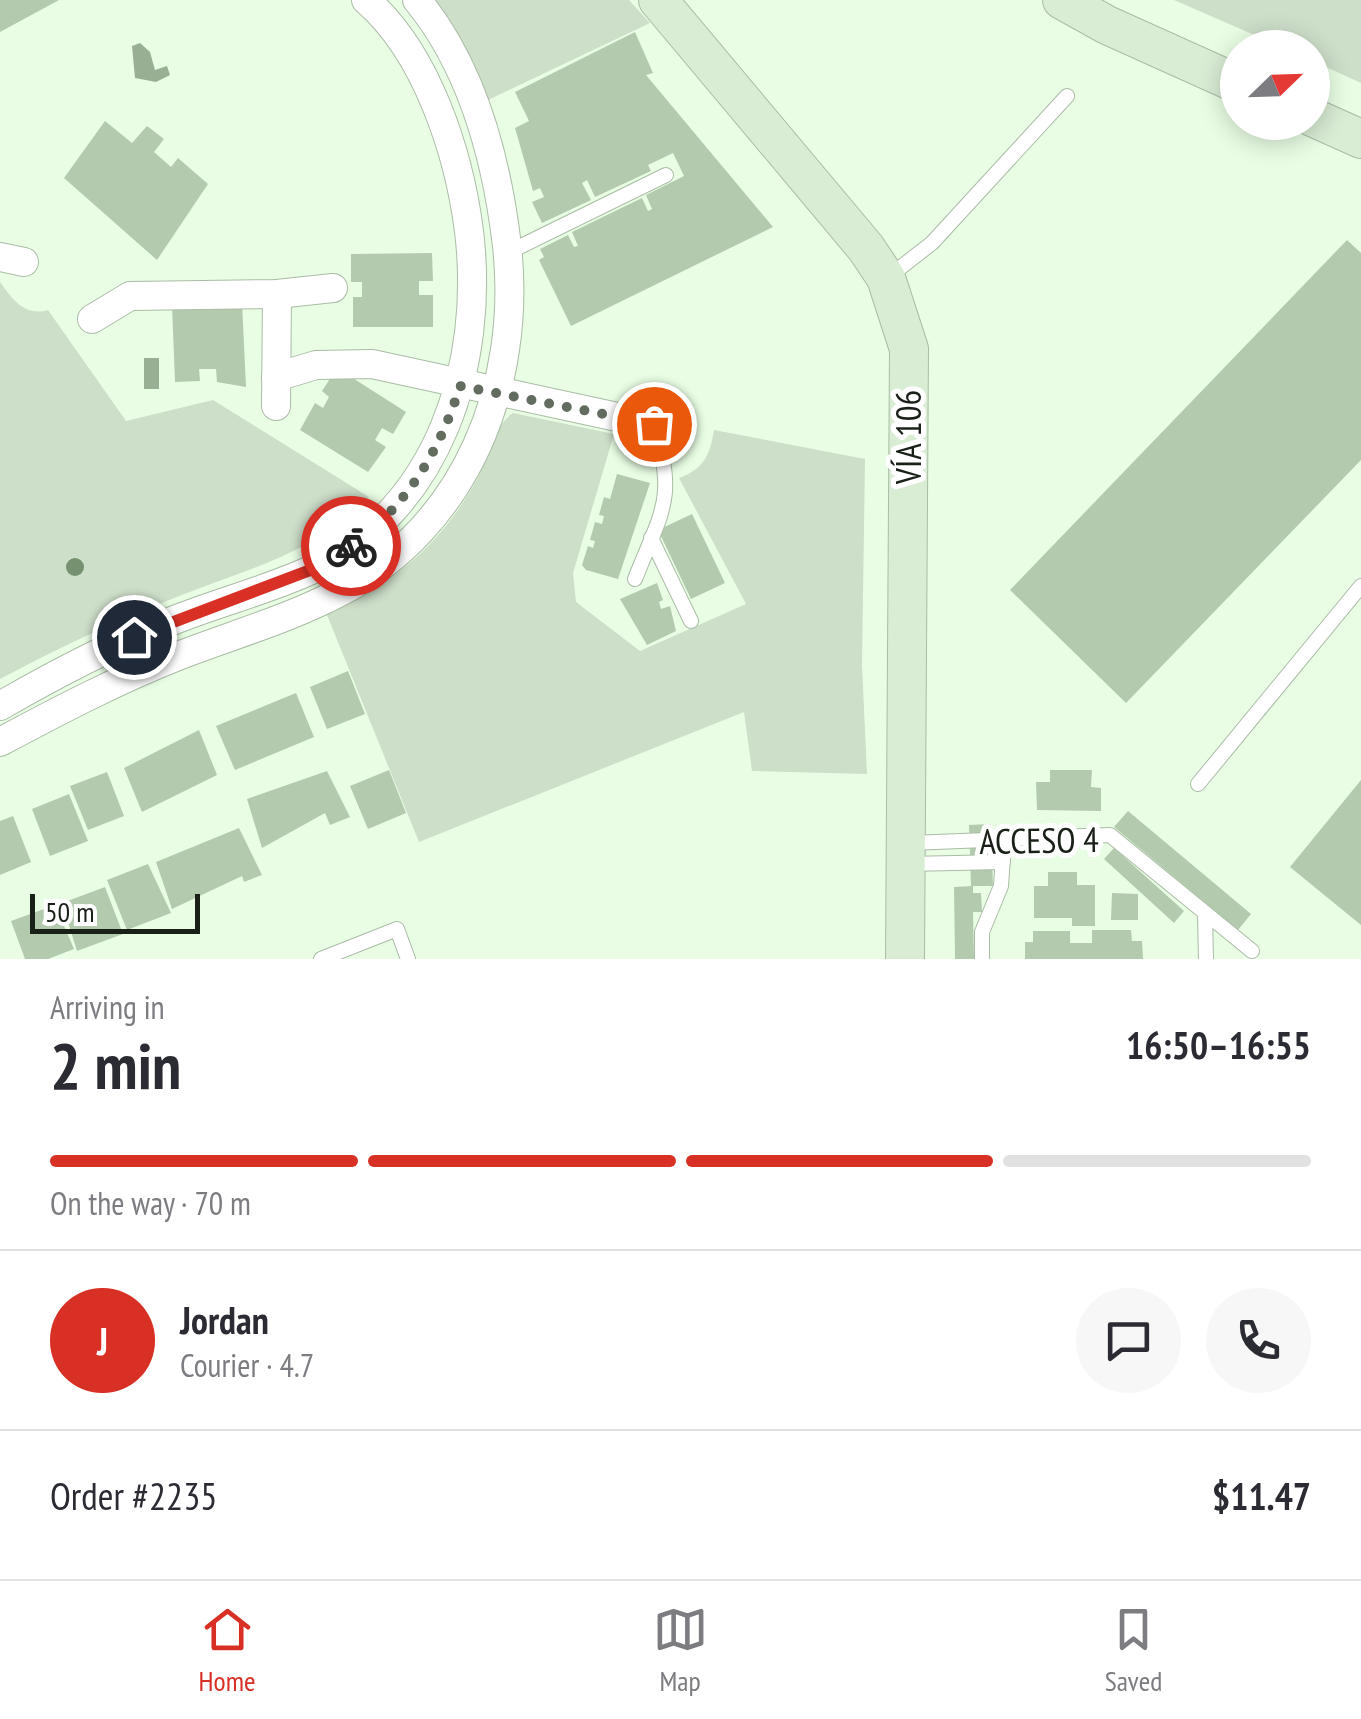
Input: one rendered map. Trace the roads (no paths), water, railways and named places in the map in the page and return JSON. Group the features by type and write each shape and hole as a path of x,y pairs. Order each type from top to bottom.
{"main road":[{"name":"VÍA 106","path":"658,0 835,207 886,278 909,349 905,959"},
{"path":"1062,0 1106,25 1220,76"},
{"path":"1330,125 1361,139"}],"street":[{"path":"0,706 134,637 298,575 342,553 398,506 441,440 460,386 472,294 469,235 458,171 411,57 366,0"},
{"path":"0,742 150,668 321,602 395,557 450,498 480,446 499,393 508,320 508,252 501,196 460,68 416,0"},
{"path":"92,319 130,296 276,294 333,288"},
{"path":"276,294 276,406"},
{"path":"276,376 316,364 372,364 460,386 654,424"}],"lane":[{"path":"886,278 909,265 932,243 1067,96"},
{"path":"508,252 666,175"},
{"path":"635,579 668,480 654,424"},
{"path":"651,538 691,621"},
{"path":"1198,784 1361,586"},
{"name":"ACCESO 4","path":"906,854 1110,835 1252,952"},
{"path":"982,959 982,932 998,902 1004,842"},
{"name":"ACCESO 4","path":"906,854 1003,862"},
{"path":"1205,914 1206,959"},
{"path":"321,959 396,929 408,959"}]}
